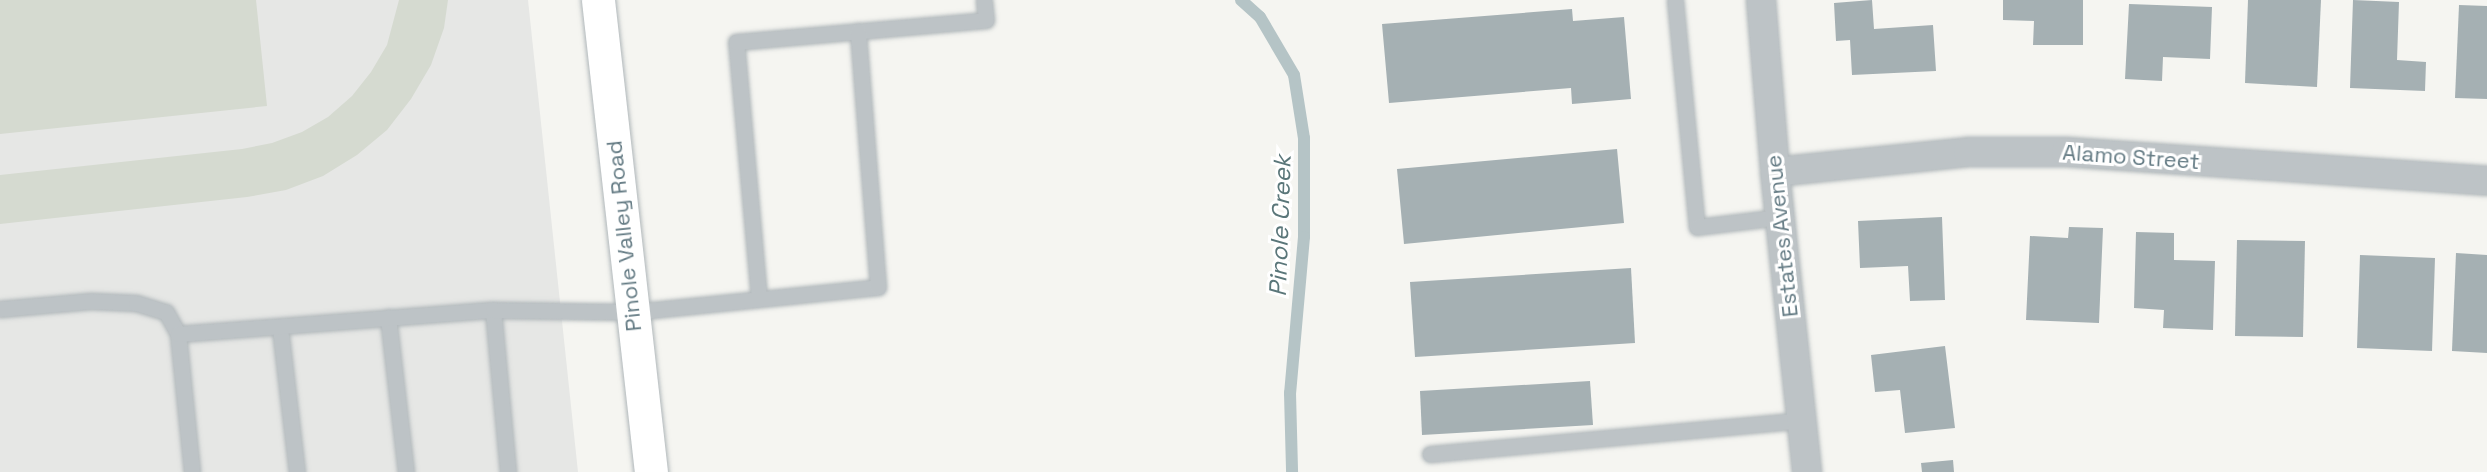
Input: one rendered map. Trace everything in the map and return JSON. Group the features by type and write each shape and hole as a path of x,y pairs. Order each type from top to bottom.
{"main road":[{"name":"Pinole Valley Road","path":"598,0 651,472"}],"street":[{"name":"Estates Avenue","path":"1761,0 1775,172 1807,472"},
{"name":"Alamo Street","path":"1775,172 1968,152 2066,152 2487,181"}],"lane":[{"path":"759,298 736,42 986,20 984,0"},
{"path":"1675,0 1697,227 1780,217"},
{"path":"178,334 494,310 633,312 878,286 858,31"},
{"path":"0,309 91,302 136,303 166,312 178,334 192,472"},
{"path":"494,310 508,472"},
{"path":"388,317 406,472"},
{"path":"280,328 297,472"},
{"path":"1430,454 1802,420"}],"shaded area":[{"path":"0,0 528,0 578,472 0,472"},
{"path":"0,0 256,0 267,106 0,134"},
{"path":"399,0 448,0 444,28 431,65 411,99 387,130 357,155 323,176 286,190 247,197 0,224 0,175 242,149 272,143 302,132 328,117 352,96 371,72 387,45"}],"building":[{"path":"1872,0 1874,29 1933,25 1936,71 1852,75 1850,40 1836,41 1834,3"},
{"path":"2003,0 2083,0 2083,45 2033,45 2034,21 2003,20"},
{"path":"2248,0 2321,0 2317,87 2245,83"},
{"path":"2353,0 2399,2 2397,60 2426,62 2425,91 2350,88"},
{"path":"2129,4 2212,7 2210,59 2163,57 2162,81 2125,79"},
{"path":"2459,5 2487,6 2487,99 2455,98"},
{"path":"1572,9 1573,21 1624,17 1631,99 1572,104 1571,88 1389,103 1382,24"},
{"path":"1617,149 1624,223 1404,244 1397,169"},
{"path":"1942,217 1945,300 1910,301 1908,266 1860,268 1858,221"},
{"path":"2069,227 2103,228 2099,323 2026,320 2030,236 2068,238"},
{"path":"2136,232 2174,233 2174,260 2215,261 2213,330 2163,328 2164,310 2134,308"},
{"path":"2237,240 2305,241 2303,337 2235,336"},
{"path":"2456,253 2487,255 2487,353 2452,351"},
{"path":"2360,255 2435,258 2432,351 2357,348"},
{"path":"1631,268 1635,343 1415,357 1410,282"},
{"path":"1945,346 1955,428 1905,433 1900,390 1875,392 1871,355"},
{"path":"1590,381 1593,425 1422,435 1420,391"},
{"path":"1953,460 1954,472 1922,472 1921,463"}],"waterway":[{"name":"Pinole Creek","path":"1241,0 1260,17 1294,75 1304,138 1304,237 1290,393 1292,472"}]}
